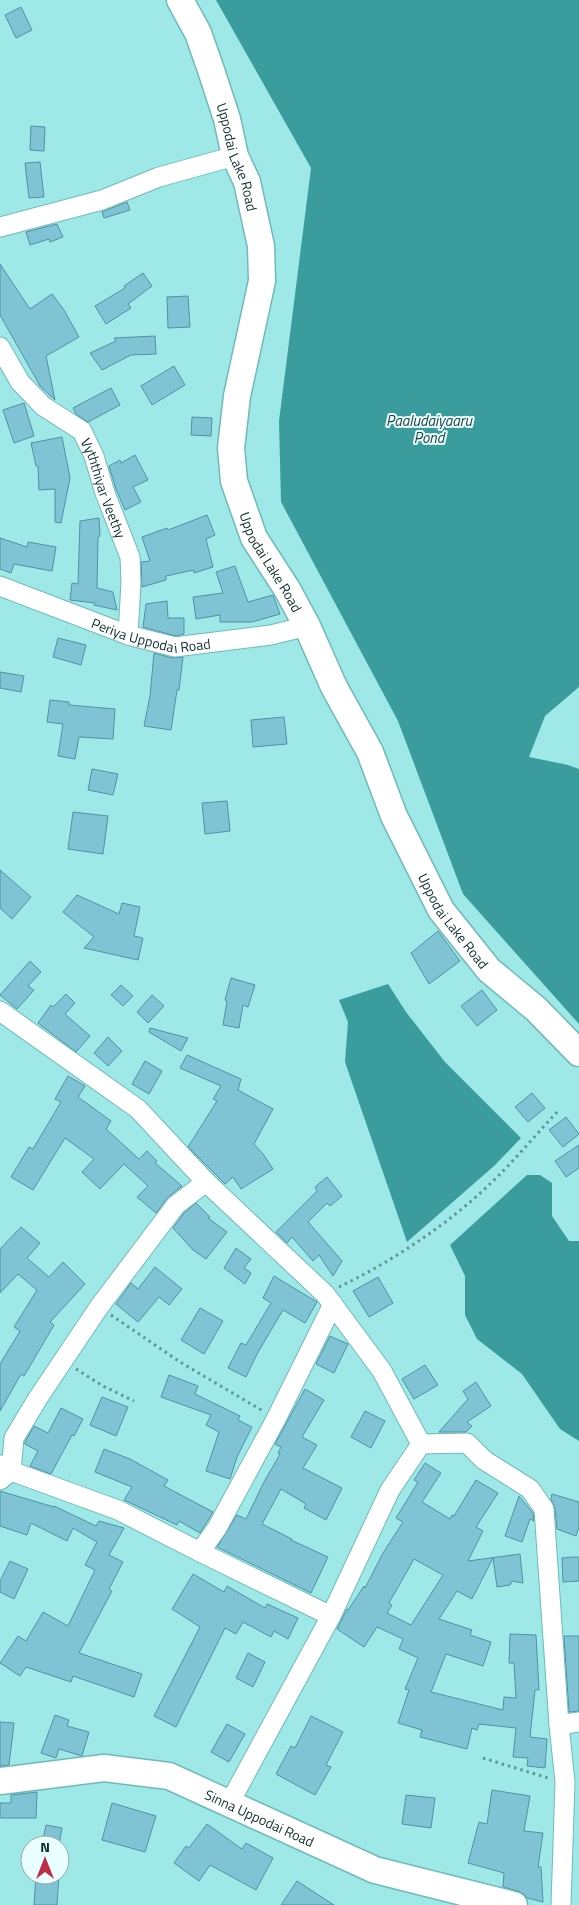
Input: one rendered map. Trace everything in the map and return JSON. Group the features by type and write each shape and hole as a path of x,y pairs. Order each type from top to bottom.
{"street":[{"name":"Uppodai Lake Road","path":"180,0 198,33 227,119 236,156 247,182 261,246 262,281 237,396 231,448 234,481 254,538 287,589 307,626 334,688 370,752 394,816 440,910 489,970 536,1009 579,1053"},
{"path":"0,227 102,200 159,177 236,156"},
{"name":"Vyththiyar Veethy","path":"0,347 20,382 43,406 82,431 94,456 105,493 130,557 131,582 128,635"},
{"name":"Periya Uppodai Road","path":"0,586 128,635 175,647 271,634 307,626"},
{"path":"0,1011 138,1109 206,1182 329,1299 382,1371 421,1444"},
{"path":"206,1182 176,1205 98,1307 14,1438 4,1472 118,1510 331,1616"},
{"path":"200,1552 217,1528 276,1419 329,1299"},
{"path":"421,1444 467,1443 484,1460 530,1489 544,1509 559,1725 565,1782 561,1905"},
{"path":"229,1804 331,1616 390,1490 421,1444"},
{"path":"559,1725 579,1722"},
{"name":"Sinna Uppodai Road","path":"0,1782 104,1768 169,1776 374,1870 514,1905"}],"path":[{"path":"329,1299 357,1278 441,1226 492,1182 560,1109"},
{"path":"98,1307 180,1362 276,1419"},
{"path":"62,1361 103,1386 134,1401"},
{"path":"483,1758 565,1782"}],"water":[{"name":"Paaludaiyaaru Pond","path":"216,0 579,0 579,687 545,716 529,757 579,769 579,1024 463,894 398,721 281,502 279,421 311,168"},
{"path":"388,984 406,1012 445,1062 521,1138 494,1166 407,1242 345,1062 348,1022 339,1000"},
{"path":"527,1175 540,1175 552,1183 552,1216 569,1241 579,1241 579,1441 560,1429 522,1374 477,1339 465,1315 465,1276 450,1245"}],"building":[{"path":"21,7 32,30 16,38 5,15"},
{"path":"31,126 45,127 44,151 30,150"},
{"path":"40,162 44,197 29,198 25,163"},
{"path":"127,202 130,210 104,218 102,212"},
{"path":"57,224 63,237 50,242 49,239 30,245 26,232"},
{"path":"0,264 30,309 52,294 64,310 79,337 46,356 55,400 40,386 0,315"},
{"path":"143,273 152,286 128,304 131,308 106,324 95,306 125,288 124,286"},
{"path":"188,296 190,327 168,328 167,297"},
{"path":"155,336 156,354 131,355 102,370 90,353 116,341 114,338"},
{"path":"174,366 185,385 152,405 141,386"},
{"path":"111,388 120,405 88,422 76,414 73,408"},
{"path":"24,403 34,436 14,443 3,410"},
{"path":"192,417 212,418 211,436 191,435"},
{"path":"62,437 70,478 61,523 55,522 55,489 39,490 38,466 36,466 31,443"},
{"path":"135,455 148,480 133,487 141,502 125,510 109,466 120,460 121,463"},
{"path":"207,515 215,535 206,539 213,567 194,573 194,570 166,576 166,580 142,587 141,562 150,561 142,537 167,528 168,530"},
{"path":"99,518 100,536 98,537 97,588 113,592 117,610 94,605 95,603 70,600 72,583 78,584 80,521"},
{"path":"0,538 27,547 28,542 56,547 52,571 14,564 11,573 0,569"},
{"path":"235,566 248,602 273,595 280,614 252,622 220,622 220,615 196,619 193,597 223,593 216,572"},
{"path":"167,601 168,618 184,618 184,634 176,636 143,627 146,604"},
{"path":"58,638 86,645 81,665 53,657"},
{"path":"154,653 172,658 183,657 171,730 144,726 150,696"},
{"path":"0,672 24,676 21,692 0,688"},
{"path":"50,700 69,702 69,705 115,709 113,739 79,737 75,759 58,756 63,724 47,722"},
{"path":"284,717 287,744 253,747 251,720"},
{"path":"92,769 118,774 113,795 88,790"},
{"path":"227,801 230,831 205,834 202,803"},
{"path":"73,812 108,816 103,854 68,849"},
{"path":"0,870 31,897 12,919 0,908"},
{"path":"77,895 119,914 122,903 140,907 134,936 143,938 138,960 84,948 94,937 63,912"},
{"path":"438,931 460,961 429,984 411,953"},
{"path":"30,961 41,972 28,986 34,990 17,1009 0,995"},
{"path":"231,978 255,985 248,1007 243,1005 239,1028 223,1025 227,1001 225,1000"},
{"path":"121,985 133,996 123,1006 111,995"},
{"path":"482,990 497,1010 477,1026 461,1006"},
{"path":"66,994 75,1003 65,1014 90,1036 76,1052 38,1023 51,1005 53,1007"},
{"path":"152,995 164,1006 148,1023 137,1012"},
{"path":"150,1028 188,1038 181,1051 149,1032"},
{"path":"108,1037 122,1051 108,1066 94,1053"},
{"path":"187,1055 241,1079 238,1090 273,1109 254,1144 273,1169 241,1189 233,1177 225,1184 188,1147 217,1101 213,1099 221,1086 180,1068"},
{"path":"145,1061 162,1071 149,1094 132,1084"},
{"path":"68,1076 85,1086 78,1097 111,1121 106,1129 139,1159 147,1151 157,1161 155,1163 182,1186 167,1198 156,1213 137,1197 148,1186 124,1164 100,1189 82,1172 94,1159 65,1138 33,1190 11,1177 29,1147 33,1149 61,1102 55,1099"},
{"path":"532,1093 545,1108 528,1122 515,1107"},
{"path":"566,1117 579,1134 563,1147 549,1130"},
{"path":"579,1145 579,1168 566,1177 555,1161"},
{"path":"327,1177 342,1196 330,1206 327,1203 308,1222 342,1261 333,1276 319,1255 313,1261 292,1237 287,1243 276,1232 317,1191 315,1187"},
{"path":"196,1203 210,1217 208,1218 227,1232 206,1259 193,1250 173,1228 184,1213"},
{"path":"21,1227 40,1243 27,1258 49,1277 63,1262 85,1284 50,1322 54,1325 24,1376 21,1374 0,1411 0,1364 20,1331 14,1327 37,1290 18,1274 0,1293 0,1249"},
{"path":"236,1248 251,1259 244,1268 251,1273 245,1284 224,1268"},
{"path":"155,1267 182,1289 169,1305 159,1297 138,1322 116,1304 131,1283 138,1289"},
{"path":"274,1276 317,1302 305,1323 283,1310 246,1377 228,1368 241,1343 246,1345 271,1303 263,1298"},
{"path":"378,1277 393,1303 369,1317 353,1291"},
{"path":"200,1308 223,1321 204,1354 181,1340"},
{"path":"330,1336 348,1344 334,1373 316,1364"},
{"path":"425,1365 438,1385 414,1399 402,1379"},
{"path":"169,1375 198,1386 195,1394 240,1416 238,1420 252,1427 237,1457 230,1479 206,1471 219,1432 206,1425 211,1415 161,1397"},
{"path":"476,1382 491,1406 467,1422 472,1426 466,1432 439,1432 468,1399 463,1391"},
{"path":"305,1389 324,1400 302,1437 317,1445 303,1468 342,1488 326,1520 304,1508 306,1504 281,1489 262,1524 328,1557 311,1593 217,1547 237,1515 246,1519 280,1454 278,1453 281,1447 275,1444"},
{"path":"102,1397 128,1407 116,1436 90,1425"},
{"path":"61,1408 83,1419 51,1474 30,1466 38,1451 25,1444 25,1442 34,1426 48,1433"},
{"path":"365,1411 385,1421 371,1448 351,1437"},
{"path":"104,1449 130,1459 168,1480 164,1486 213,1512 200,1533 179,1521 177,1525 124,1500 132,1487 95,1472"},
{"path":"425,1463 441,1473 422,1502 450,1519 452,1515 454,1516 476,1480 498,1493 476,1527 483,1531 468,1561 520,1554 523,1583 512,1581 510,1585 497,1587 493,1558 472,1599 457,1591 439,1619 472,1630 470,1635 491,1642 483,1666 446,1654 431,1692 503,1710 504,1697 516,1698 514,1663 509,1663 510,1634 536,1635 539,1690 535,1690 530,1737 547,1739 545,1768 527,1766 528,1758 513,1757 516,1728 479,1724 477,1730 472,1728 467,1749 420,1737 422,1730 398,1723 409,1690 405,1689 418,1658 399,1649 403,1639 377,1627 364,1647 337,1629 347,1609 364,1586 365,1588 383,1553 403,1522 396,1518 418,1482 414,1480","holes":["414,1559 443,1575 411,1625 387,1613 392,1605 389,1603"]},
{"path":"0,1491 54,1506 96,1526 99,1521 124,1528 109,1555 123,1562 109,1589 112,1591 79,1653 142,1674 134,1697 73,1676 71,1682 26,1667 20,1676 0,1663 18,1636 26,1641 43,1612 68,1626 95,1570 85,1565 97,1542 73,1528 67,1541 31,1523 27,1535 0,1526"},
{"path":"552,1494 579,1502 579,1527 576,1536 557,1529 555,1508 551,1499"},
{"path":"519,1496 533,1513 534,1521 530,1519 522,1542 505,1536"},
{"path":"579,1557 579,1581 563,1582 562,1558"},
{"path":"10,1561 28,1569 14,1599 0,1592 0,1581"},
{"path":"193,1574 224,1592 227,1586 265,1608 267,1604 298,1618 288,1639 274,1631 271,1637 243,1622 236,1634 225,1628 176,1727 154,1716 200,1627 172,1609"},
{"path":"564,1636 579,1636 579,1711 569,1712"},
{"path":"248,1653 265,1662 253,1687 236,1678"},
{"path":"55,1715 69,1720 67,1726 89,1732 82,1756 59,1749 56,1758 41,1753"},
{"path":"311,1716 343,1732 326,1765 331,1767 315,1795 276,1774 291,1746 295,1748"},
{"path":"0,1722 14,1723 9,1765 0,1766"},
{"path":"227,1724 245,1734 229,1762 211,1752"},
{"path":"492,1790 530,1796 524,1831 543,1833 538,1867 541,1867 543,1902 527,1898 518,1891 503,1887 504,1873 468,1863 479,1822 487,1824"},
{"path":"37,1792 36,1818 0,1818 0,1803 11,1803 11,1795"},
{"path":"406,1795 435,1798 431,1828 402,1824"},
{"path":"112,1803 156,1816 145,1852 102,1840"},
{"path":"207,1824 242,1849 246,1843 273,1858 256,1890 210,1865 199,1881 174,1863 186,1846 189,1848"},
{"path":"46,1825 62,1828 61,1835 44,1835"},
{"path":"297,1881 334,1905 281,1905"},
{"path":"35,1885 58,1885 57,1905 34,1905"}]}
